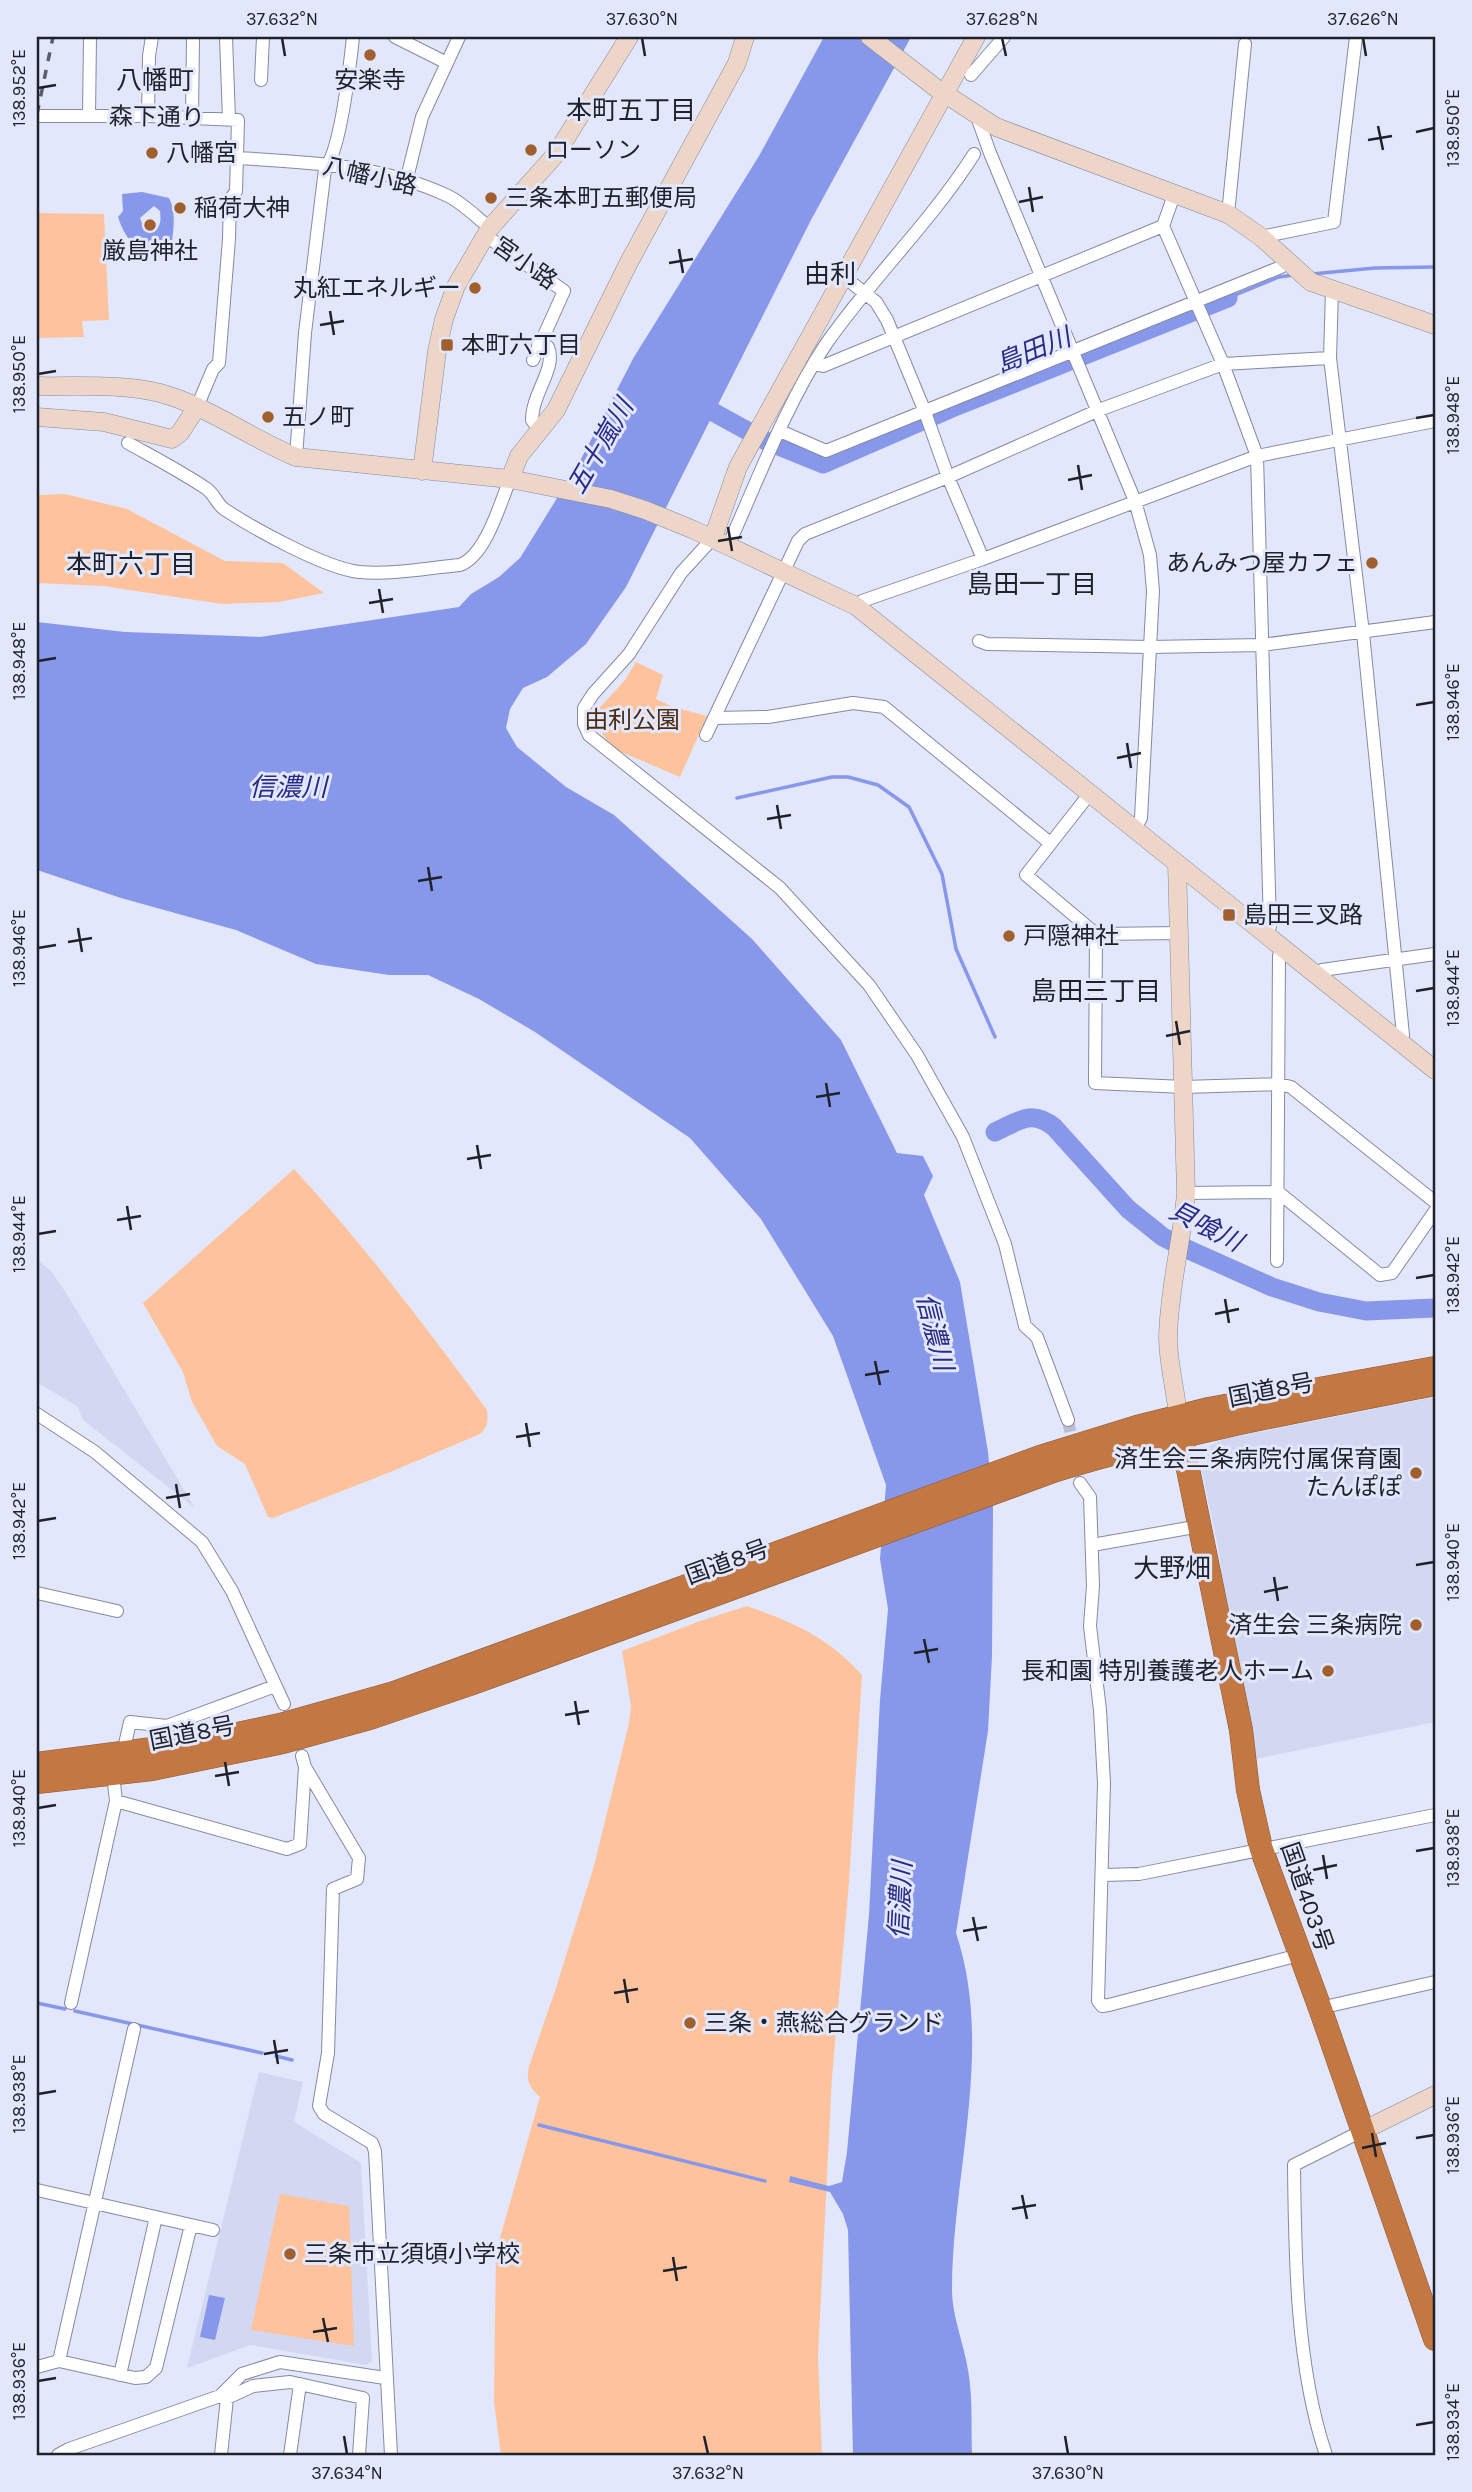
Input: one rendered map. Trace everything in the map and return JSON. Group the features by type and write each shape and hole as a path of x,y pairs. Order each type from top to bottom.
{"highway":[{"name":"国道8号","path":"37,1778 62,1761 152,1769 283,1742 343,1717 470,1684 1041,1466 1105,1454 1180,1426 1209,1409 1435,1368"},
{"name":"国道8号","path":"1180,1426 1435,1384"},
{"name":"国道403号","path":"1180,1426 1239,1716 1248,1790 1261,1848 1320,2008 1435,2339"},
{"path":"37,1756 46,1755 62,1761"},
{"name":"国道8号","path":"37,1778 118,1764"}],"street":[{"path":"89,116 90,37"},
{"path":"148,116 152,37"},
{"path":"192,118 193,37"},
{"path":"226,37 229,118"},
{"path":"261,80 263,37"},
{"path":"296,457 305,333 325,169 333,157 354,37"},
{"path":"395,37 447,63"},
{"path":"406,181 422,117 458,37"},
{"path":"422,471 437,351 444,319 456,286 487,231 556,154 629,37"},
{"path":"128,443 210,491 222,507 249,523 306,554 340,568 376,573 468,562 488,533 517,481 519,456 556,410 628,264 730,75 745,37"},
{"path":"870,37 940,91 996,127 1228,214 1261,237 1311,282 1435,325"},
{"path":"720,542 738,467 843,276 940,91 976,37"},
{"path":"971,75 1004,37"},
{"path":"1261,237 1334,222 1356,37"},
{"path":"1228,214 1245,44"},
{"path":"976,114 1135,501 1150,555 1153,591 1141,817 1135,829"},
{"name":"森下通り","path":"37,116 229,118 238,120 238,158"},
{"path":"974,154 954,185 866,292 814,364 720,542 681,573 629,654 593,694 584,708 584,723 589,735 780,888 876,995 917,1055 962,1137 1002,1235 1025,1326 1037,1337 1069,1420"},
{"path":"37,417 104,422 172,439 180,433 197,407 213,369 219,363 230,200 236,191 238,158"},
{"name":"八幡小路","path":"238,158 343,165 406,181 448,196 487,231"},
{"path":"1175,192 1163,226 1223,364 1258,456 1270,926 1267,935"},
{"path":"814,364 823,366 1163,226"},
{"name":"宮小路","path":"487,231 564,291 538,345"},
{"path":"780,431 826,451 1076,356 1195,302 1281,267 1285,259"},
{"path":"843,276 876,302 895,335 948,477 983,559"},
{"path":"1332,290 1330,358 1342,440 1363,633 1403,1035 1401,1042"},
{"path":"533,360 538,345 548,347 552,361 534,400 532,421 539,430"},
{"path":"706,735 799,541 805,534 948,477 1099,410 1223,364 1330,358"},
{"path":"37,386 160,393 197,407 267,445 296,457 517,481 611,499 694,530 856,606 1435,1070"},
{"path":"856,606 862,601 983,559 1258,456 1435,421"},
{"path":"979,640 987,644 1262,645 1435,622"},
{"path":"714,718 768,717 853,703 884,707 1050,843"},
{"path":"1091,792 1026,875 1096,934 1181,933"},
{"path":"1177,864 1181,933 1186,1193 1184,1225 1170,1294 1168,1357 1180,1426"},
{"path":"1096,934 1095,1083 1184,1087 1279,1084 1291,1087 1435,1202"},
{"path":"1277,1261 1281,947"},
{"path":"1314,974 1322,970 1435,954"},
{"path":"1186,1193 1278,1192 1380,1276 1392,1273 1435,1211"},
{"path":"37,1414 95,1452 202,1542 232,1591 284,1704"},
{"path":"1080,1483 1090,1497 1093,1586 1090,1626 1100,1710 1104,1783 1098,2001 1102,2006 1299,1955"},
{"path":"1092,1545 1199,1526"},
{"path":"37,1593 117,1611"},
{"path":"71,2003 116,1801 118,1764 130,1722 167,1727 275,1686"},
{"path":"116,1801 287,1849 300,1844 304,1761 359,1858 357,1879 332,1889 328,2053 319,2106 324,2114 372,2143 375,2151 391,2455"},
{"path":"1103,1875 1139,1874 1435,1815"},
{"path":"1320,2008 1435,1982"},
{"path":"60,2361 134,2029"},
{"path":"1326,2455 1318,2430 1300,2320 1294,2165 1435,2095"},
{"path":"37,2190 213,2230"},
{"path":"120,2375 156,2217"},
{"path":"37,2367 60,2361 135,2378 146,2376 156,2368 191,2225"},
{"path":"221,2455 224,2397 242,2374 280,2362 386,2378"},
{"path":"64,2452 253,2386 290,2382 363,2398 359,2455"},
{"path":"290,2455 300,2384"},
{"path":"64,2452 89,2455"}],"shaded area":[{"path":"37,1259 52,1272 68,1296 195,1508 83,1420 78,1407 37,1382"},
{"path":"1435,1397 1435,1722 1255,1759 1219,1572 1221,1567 1218,1547 1201,1468 1205,1448 1224,1439"},
{"name":"三条市立須頃小学校","path":"259,2072 303,2082 294,2122 361,2163 372,2361 367,2365 250,2345 187,2368"}],"green space":[{"path":"37,213 104,214 109,320 82,321 84,337 37,338"},
{"path":"65,494 127,509 225,561 283,563 324,593 279,602 222,604 103,586 37,583 37,495"},
{"name":"由利公園","path":"636,662 663,675 656,699 673,707 707,716 680,777 612,748 591,717 625,680"},
{"path":"294,1169 418,1317 487,1410 487,1421 480,1434 273,1518 268,1517 245,1464 217,1446 192,1402 183,1372 143,1303"},
{"name":"三条・燕総合グランド","path":"747,1606 810,1633 836,1651 862,1675 849,1882 832,2077 818,2356 822,2455 501,2455 494,2402 496,2252 540,2097 529,2083 529,2066 594,1866 629,1723 631,1706 622,1651"},
{"path":"280,2194 349,2206 354,2346 251,2330"}],"water":[{"name":"信濃川","path":"824,37 911,37 811,220 626,587 586,644 547,677 523,688 510,709 506,728 517,747 566,787 614,815 752,939 841,1040 897,1153 923,1156 933,1176 924,1195 960,1282 988,1452 993,1508 992,1656 988,1731 956,1933 967,1976 972,2020 972,2064 954,2243 952,2297 970,2381 972,2455 853,2455 848,2230 843,2214 830,2192 789,2182 790,2176 829,2186 842,2182 869,1915 880,1700 888,1609 880,1559 886,1485 833,1336 761,1219 690,1138 535,1032 479,999 428,975 389,975 316,964 236,930 121,898 37,870 37,622 125,632 260,637 459,607 471,594 499,577 520,558 580,461 634,357 759,156"},
{"path":"142,192 169,198 174,216 171,249 152,251 131,241 118,217 123,211 122,194","holes":["154,206 160,211 158,228 153,232 144,229 140,218"]},
{"path":"209,2295 225,2298 215,2340 200,2337"}],"waterway":[{"name":"島田川","path":"1312,274 1375,268 1435,267"},
{"name":"島田川","path":"1228,298 1279,277 1294,275"},
{"name":"島田川","path":"693,401 764,440 823,464 952,408 1228,298"},
{"path":"737,798 832,777 848,777 878,785 909,807 942,874 956,949 995,1037"},
{"name":"貝喰川","path":"995,1132 1025,1119 1046,1122 1054,1127 1128,1209 1163,1237 1272,1287 1319,1302 1366,1311 1435,1308"},
{"path":"37,2003 65,2009"},
{"path":"75,2011 262,2053"},
{"path":"276,2056 292,2060"},
{"path":"539,2125 765,2181"}],"tunnel":[{"path":"1068,1420 1074,1450"}],"railway":[{"path":"37,114 53,37"}],"place":[{"name":"安楽寺","path":"370,55"},
{"name":"ローソン","path":"531,150"},
{"name":"八幡宮","path":"152,153"},
{"name":"三条本町五郵便局","path":"491,198"},
{"name":"稲荷大神","path":"180,208"},
{"name":"厳島神社","path":"150,225"},
{"name":"丸紅エネルギー","path":"475,288"},
{"name":"本町六丁目","path":"447,345"},
{"name":"五ノ町","path":"268,417"},
{"name":"あんみつ屋カフェ","path":"1372,563"},
{"name":"島田三叉路","path":"1229,915"},
{"name":"戸隠神社","path":"1009,936"},
{"name":"済生会三条病院付属保育園 たんぽぽ","path":"1416,1473"},
{"name":"済生会 三条病院","path":"1416,1625"},
{"name":"長和園 特別養護老人ホーム","path":"1328,1671"},
{"name":"三条・燕総合グランド","path":"690,2023"},
{"name":"三条市立須頃小学校","path":"290,2254"}],"district":[{"name":"八幡町","path":"155,80"},
{"name":"本町五丁目","path":"631,110"},
{"name":"由利","path":"830,274"},
{"name":"本町六丁目","path":"131,564"},
{"name":"島田一丁目","path":"1032,584"},
{"name":"島田三丁目","path":"1096,991"},
{"name":"大野畑","path":"1172,1568"}],"water label":[{"name":"五十嵐川","path":"600,446"}]}
